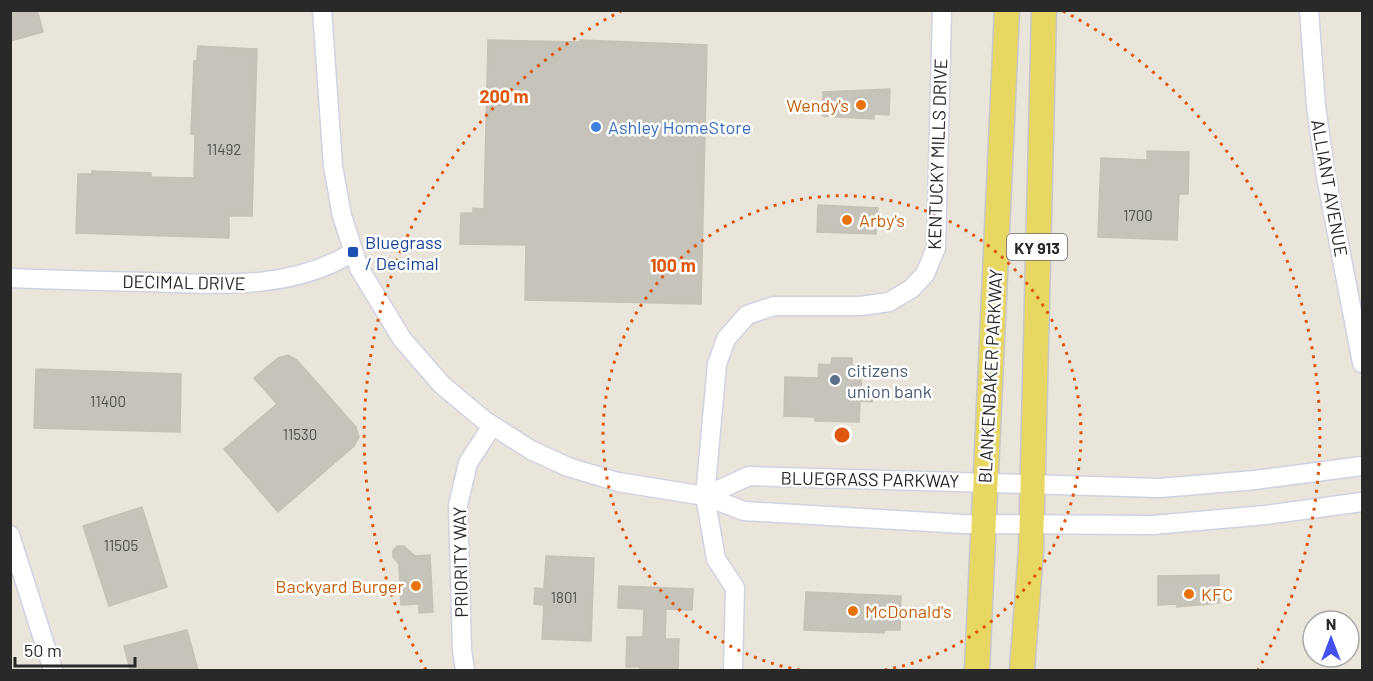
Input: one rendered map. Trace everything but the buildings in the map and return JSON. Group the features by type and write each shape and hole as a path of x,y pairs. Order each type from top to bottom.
{"main road":[{"name":"BLANKENBAKER PARKWAY","path":"977,670 1007,10"},
{"name":"KY 913","path":"1023,670 1031,550 1044,10"}],"street":[{"name":"BLUEGRASS PARKWAY","path":"322,10 333,166 342,216 353,252 382,310 402,339 442,385 492,426 531,450 568,467 644,488 705,496 744,511 984,525 1154,525 1264,515 1362,502"},
{"name":"KENTUCKY MILLS DRIVE","path":"734,670 735,588 716,559 705,496 717,364 726,339 737,323 761,309 786,304 868,306 889,302 911,288 925,274 936,248 942,10"},
{"name":"ALLIANT AVENUE","path":"1309,10 1316,106 1326,177 1362,363"},
{"name":"DECIMAL DRIVE","path":"10,278 247,284 291,276 327,266 353,252"},
{"name":"PRIORITY WAY","path":"465,670 462,650 458,505 468,463 492,426"},
{"name":"BLUEGRASS PARKWAY","path":"705,496 749,476 1160,488 1255,480 1362,466"},
{"path":"10,535 53,670"}],"place":[{"name":"Wendy's","path":"861,105"},
{"name":"Ashley HomeStore","path":"596,127"},
{"name":"Arby's","path":"847,220"},
{"name":"Bluegrass / Decimal","path":"353,252"},
{"name":"citizens union bank","path":"835,380"},
{"name":"Backyard Burger","path":"416,586"},
{"name":"KFC","path":"1189,594"},
{"name":"McDonald's","path":"853,611"}]}
